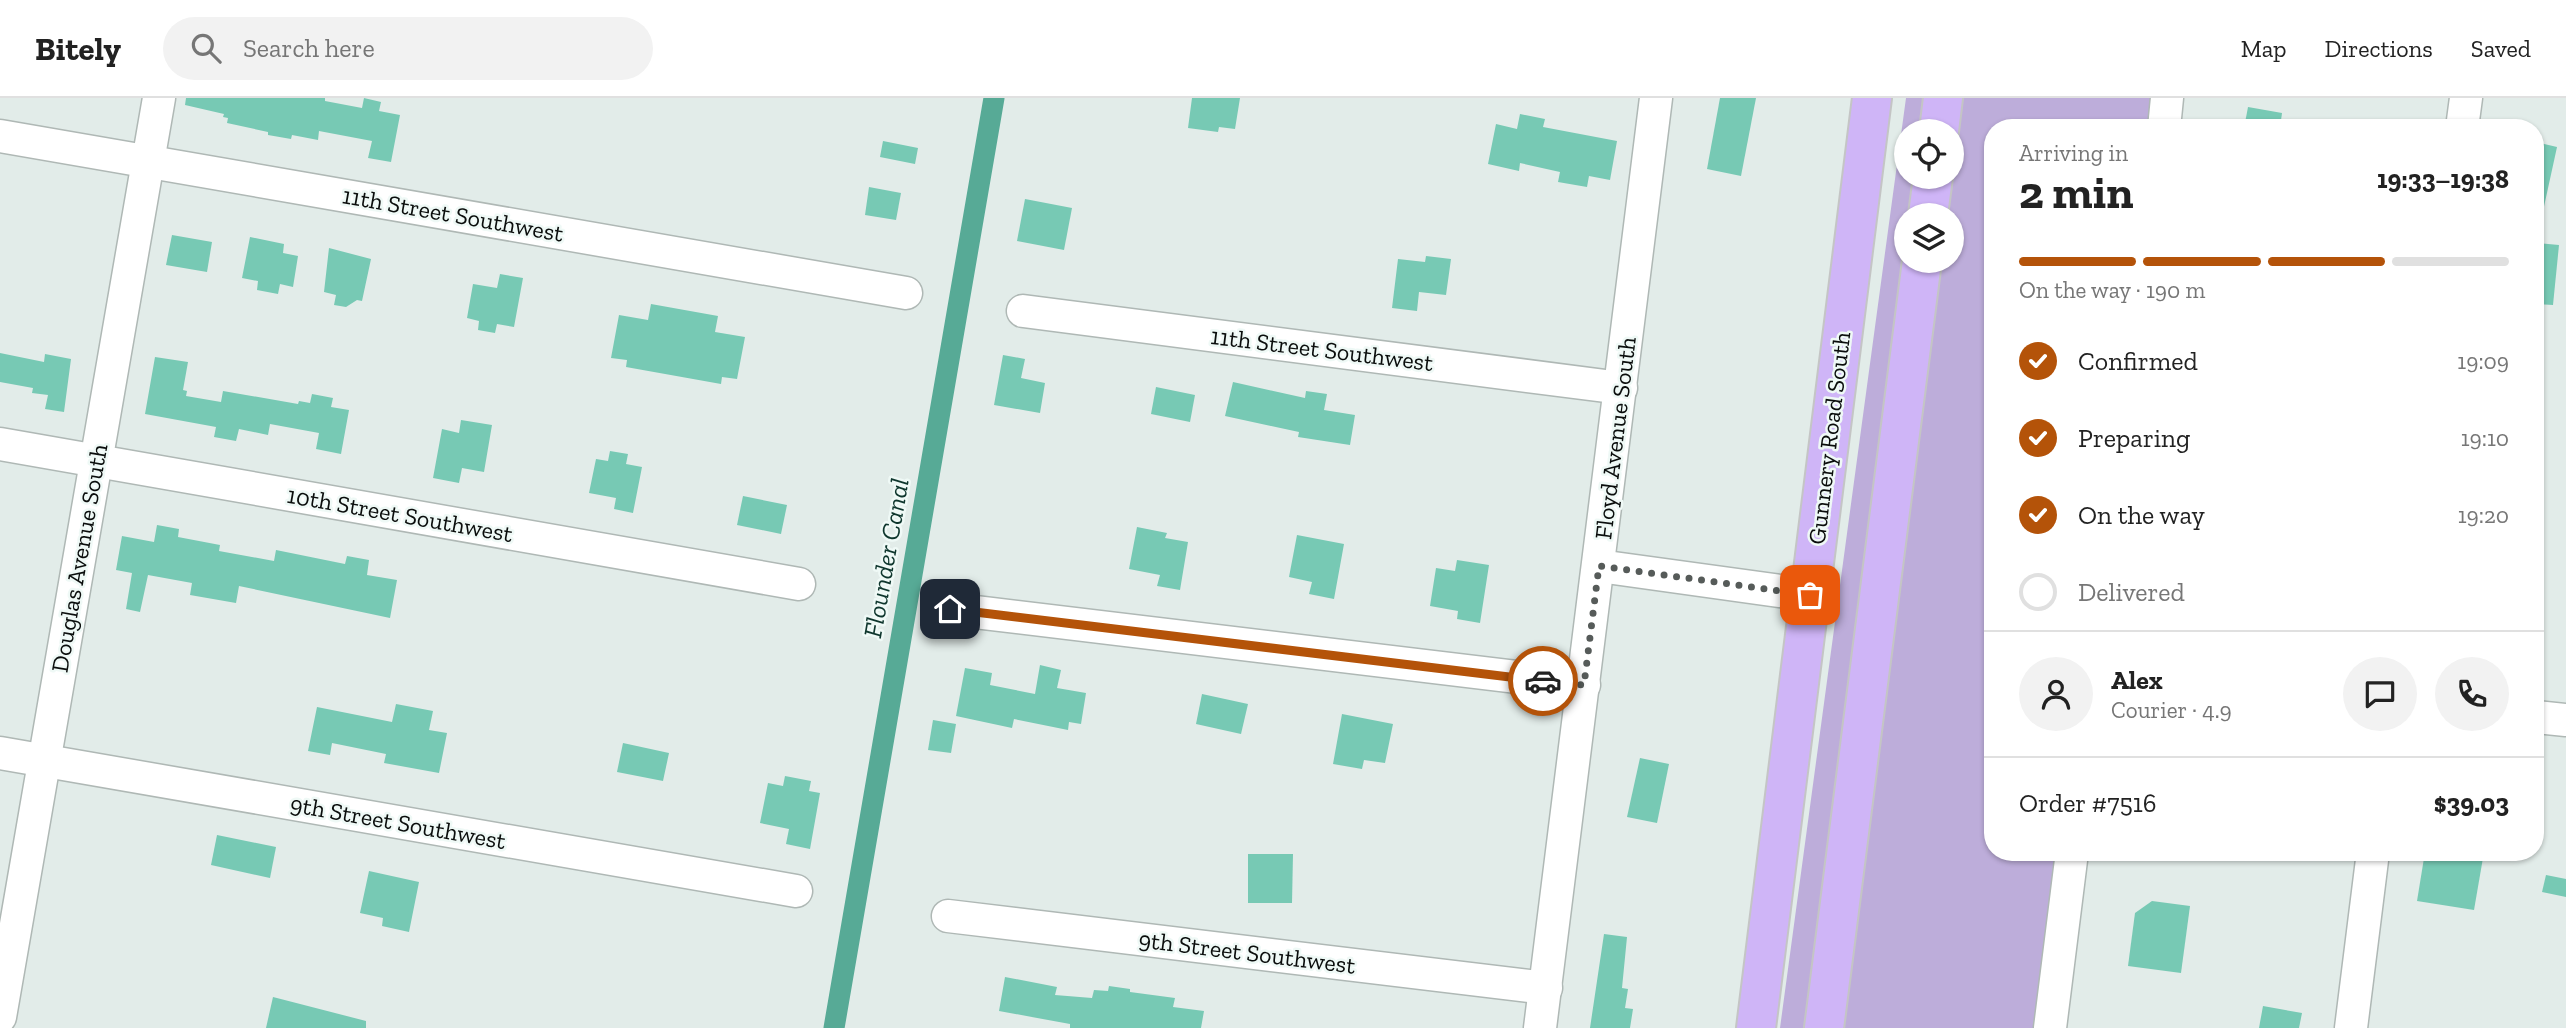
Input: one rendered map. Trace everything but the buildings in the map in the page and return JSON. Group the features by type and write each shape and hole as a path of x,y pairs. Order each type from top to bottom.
{"main road":[{"name":"Gunnery Road South","path":"1756,1028 1872,98"},
{"path":"1940,119 1943,98"},
{"path":"1824,1028 1920,273"}],"street":[{"name":"Douglas Avenue South","path":"0,1017 159,98"},
{"name":"Floyd Avenue South","path":"1540,1028 1656,98"},
{"path":"2165,119 2167,98"},
{"path":"2463,119 2466,98"},
{"name":"11th Street Southwest","path":"0,136 906,293"},
{"name":"11th Street Southwest","path":"1024,311 1621,388"},
{"name":"10th Street Southwest","path":"0,444 799,584"},
{"path":"1599,566 1810,595"},
{"path":"950,609 1584,685"},
{"path":"2544,718 2566,720"},
{"name":"9th Street Southwest","path":"0,752 796,891"},
{"path":"2050,1028 2071,861"},
{"path":"2350,1028 2372,861"},
{"name":"9th Street Southwest","path":"948,916 1546,988"}],"shaded area":[{"path":"1906,98 1933,98 1930,119 1903,119"},
{"path":"1954,98 2157,98 2154,119 1984,119 1984,861 2061,861 2040,1028 1835,1028 1931,273 1964,273 1964,203 1943,203 1947,189 1964,189 1964,119 1953,119"},
{"path":"1894,187 1894,189 1921,189 1920,203 1894,203 1894,273 1905,273 1813,1028 1780,1028"}],"waterway":[{"name":"Flounder Canal","path":"834,1028 994,98"}],"way so far":[{"path":"1543,681 1584,685 1599,566 1810,595"}],"route":[{"path":"950,609 1543,681"}]}
